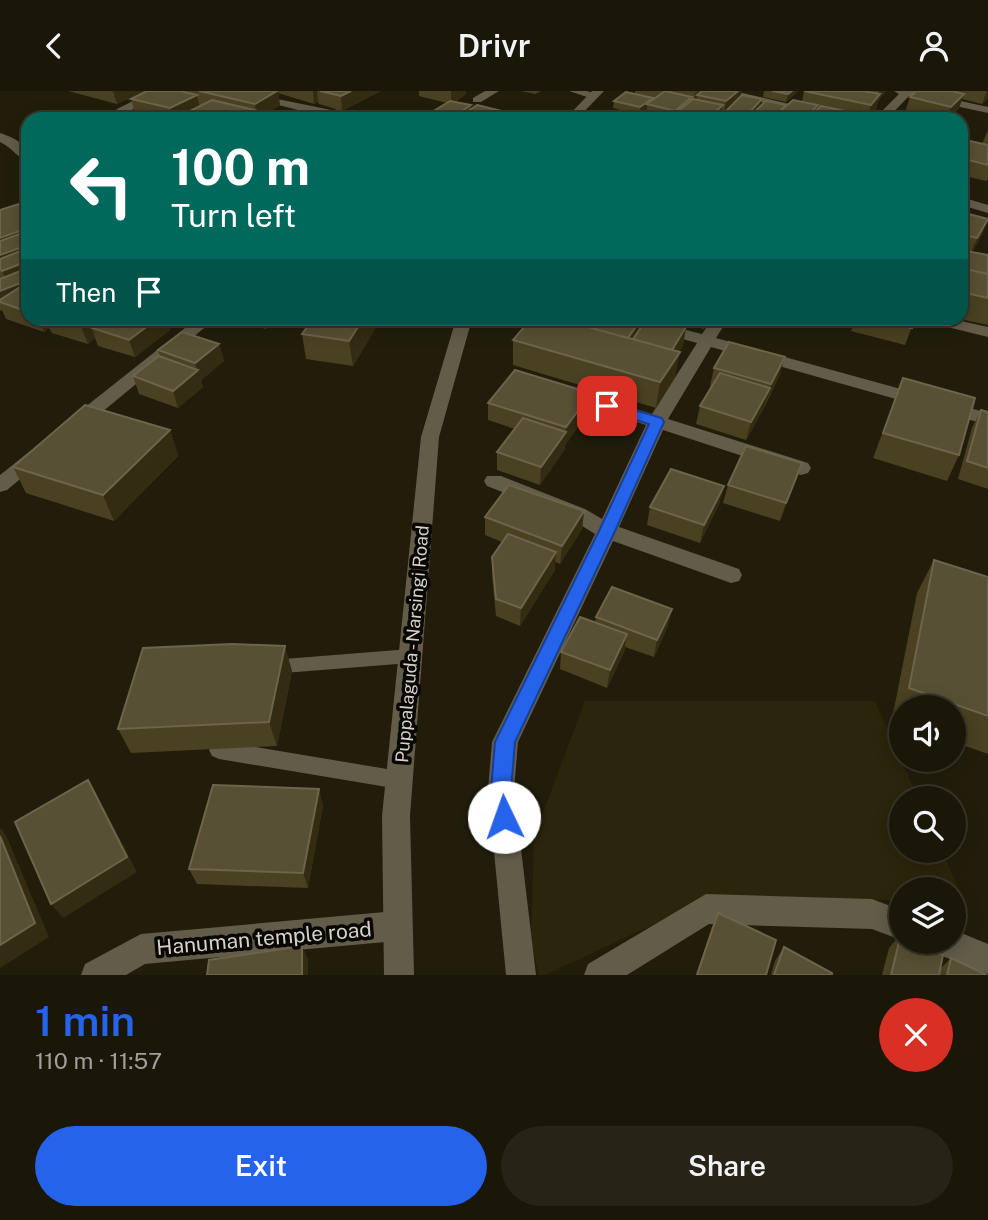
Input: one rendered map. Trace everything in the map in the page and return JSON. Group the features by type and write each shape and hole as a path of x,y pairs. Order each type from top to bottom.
{"street":[{"path":"121,112 162,91"},
{"path":"477,100 493,91"},
{"path":"575,91 595,93"},
{"path":"719,91 815,112"},
{"path":"886,112 905,91 988,110"},
{"path":"577,112 595,93"},
{"path":"0,137 17,145 21,150"},
{"path":"968,203 988,209"},
{"path":"0,485 197,326"},
{"name":"Puppalaguda - Narsingi Road","path":"399,975 396,816 430,437 462,326"},
{"path":"653,326 988,419"},
{"path":"521,975 501,790 505,742 657,422 715,326"},
{"path":"963,326 988,332"},
{"path":"545,386 801,468"},
{"path":"495,481 578,514 607,531 731,575"},
{"path":"599,975 706,909 872,914 889,920"},
{"name":"Hanuman temple road","path":"96,975 141,949 396,926"},
{"path":"966,950 988,959"}],"lane":[{"path":"227,91 306,109 337,112"},
{"path":"253,668 411,656"},
{"path":"219,750 400,780"}],"shaded area":[{"path":"585,701 875,701 889,733 889,772 906,772 913,786 889,786 889,863 947,863 954,877 889,877 889,900 704,901 545,975 539,975 531,942 534,837"}],"building":[{"path":"147,91 180,91 197,95 170,108 131,99"},
{"path":"199,91 277,91 255,104"},
{"path":"320,91 351,91 341,96"},
{"path":"665,91 692,97 675,111 647,104"},
{"path":"702,91 738,91 726,101 697,95"},
{"path":"804,91 863,91 880,94 871,105"},
{"path":"916,91 952,91 964,94 951,107 910,97"},
{"path":"626,92 653,98 640,107 614,101"},
{"path":"742,95 762,99 750,112 727,110"},
{"path":"693,99 723,105 715,112 678,111"},
{"path":"212,100 263,112 188,112"},
{"path":"793,100 818,105 811,112 779,112"},
{"path":"450,101 471,105 461,112 432,112"},
{"path":"766,101 786,105 779,112 754,112"},
{"path":"477,105 506,112 466,112"},
{"path":"821,106 850,112 815,112"},
{"path":"968,141 988,145 988,165 968,160"},
{"path":"21,203 21,230 0,238 0,210"},
{"path":"968,214 988,219 977,238 968,236"},
{"path":"21,234 21,248 0,255 0,241"},
{"path":"21,251 21,264 2,271 0,259"},
{"path":"968,251 988,255 988,274 968,270"},
{"path":"968,270 988,274 988,298 968,294"},
{"path":"21,271 21,283 0,291 0,279"},
{"path":"21,286 21,310 0,300"},
{"path":"95,326 148,326 129,340 92,328"},
{"path":"308,326 359,326 349,341 302,334"},
{"path":"525,326 585,326 680,352 660,382 513,340"},
{"path":"584,326 636,326 628,338"},
{"path":"642,326 686,327 672,350 633,339"},
{"path":"182,332 219,344 195,363 158,350"},
{"path":"729,342 785,357 771,384 714,368"},
{"path":"159,356 198,370 173,391 133,376"},
{"path":"515,370 591,393 566,427 488,403"},
{"path":"720,373 770,388 751,422 700,406"},
{"path":"903,378 975,398 959,455 883,433"},
{"path":"85,405 170,430 103,495 13,467"},
{"path":"981,410 988,412 988,468 967,461"},
{"path":"523,418 566,432 541,467 497,452"},
{"path":"746,446 802,463 786,503 728,485"},
{"path":"671,469 724,486 704,525 650,507"},
{"path":"509,485 584,511 562,546 485,517"},
{"path":"508,534 556,552 521,608 496,599 492,557"},
{"path":"934,560 988,577 988,716 966,708 966,695 929,695 909,688"},
{"path":"612,587 672,609 657,640 596,617"},
{"path":"580,617 627,634 610,670 561,652"},
{"path":"232,644 285,646 269,722 118,729 143,648"},
{"path":"88,780 127,857 51,904 15,822"},
{"path":"213,785 319,789 303,873 189,869"},
{"path":"0,836 35,923 0,945"},
{"path":"718,913 776,940 766,975 697,975"},
{"path":"302,946 302,975 207,975 209,960"},
{"path":"784,947 832,973 832,975 774,975"},
{"path":"896,954 943,955 939,975 891,975"},
{"path":"951,958 987,975 947,975"}],"route":[{"path":"504,817 501,790 505,742 657,422 607,406"}]}
